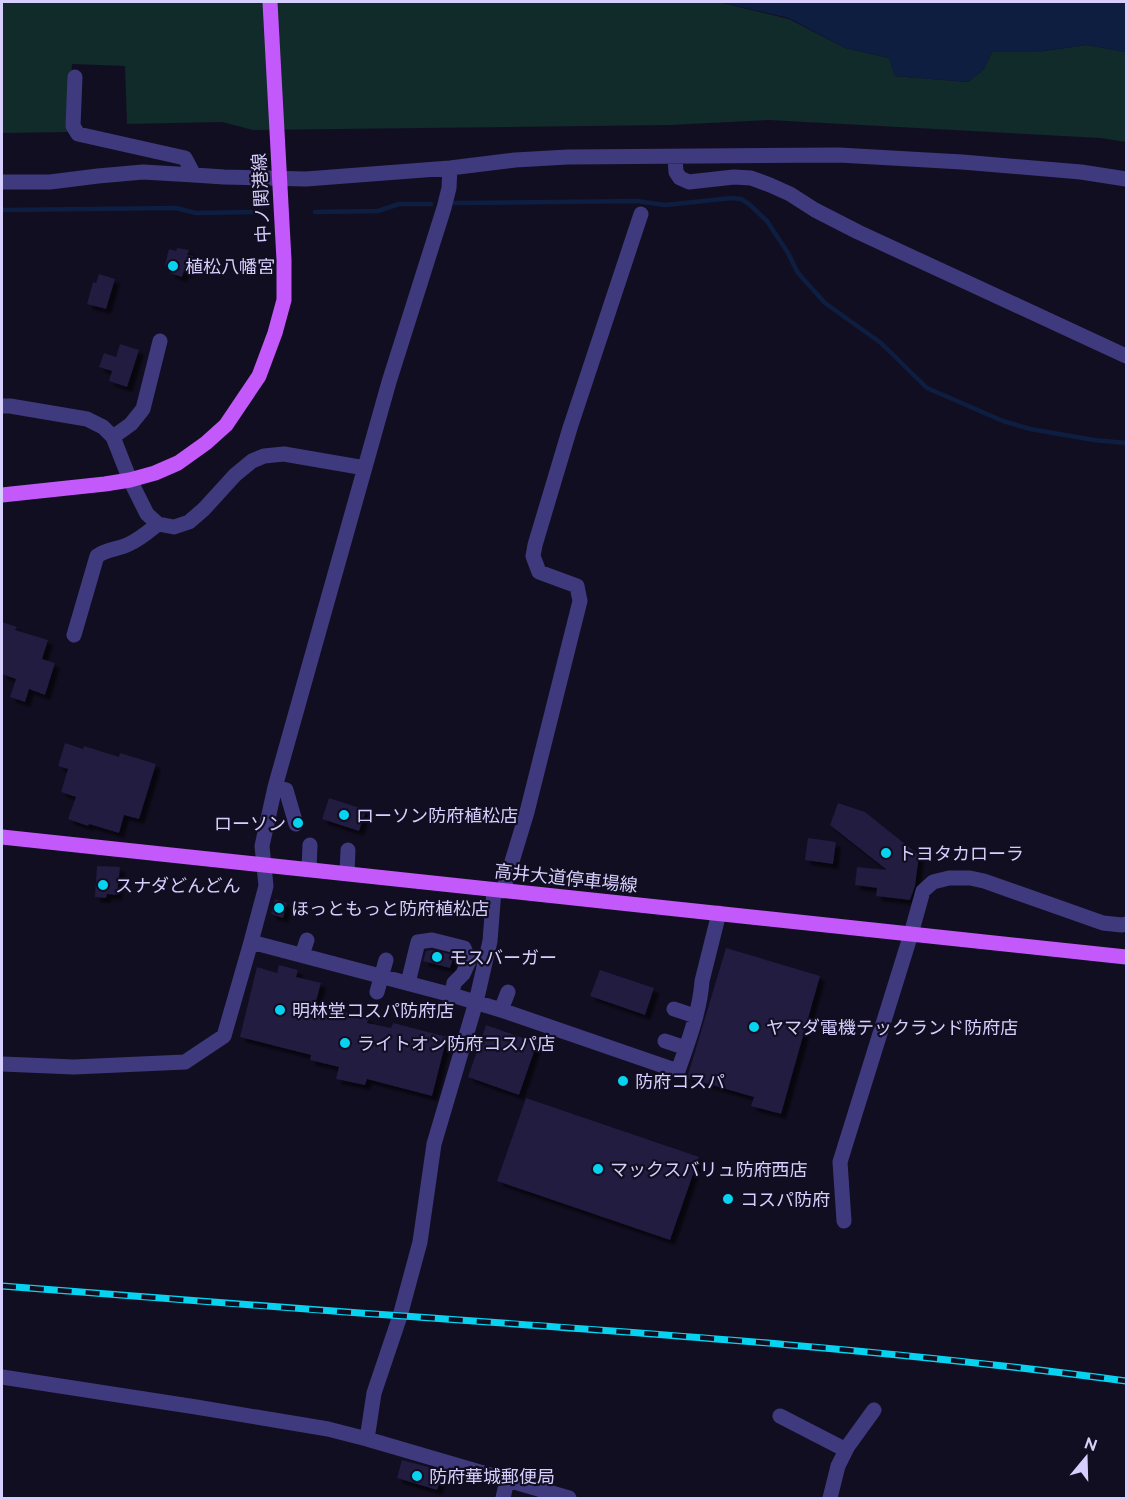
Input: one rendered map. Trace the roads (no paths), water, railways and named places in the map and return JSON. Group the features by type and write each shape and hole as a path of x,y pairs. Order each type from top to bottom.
{"main road":[{"name":"中ノ関港線","path":"2,495 130,480 178,463 226,425 259,376 284,300 281,178 270,2"},
{"name":"高井大道停車場線","path":"2,837 1126,957"}],"street":[{"path":"75,77 74,126 78,134 185,158 191,169"},
{"path":"2,182 50,182 191,169 224,177 306,179 558,157 838,155 962,162 1082,172 1126,179"},
{"path":"675,157 676,172 680,178 690,182 734,177 751,178 770,184 858,232 1126,356"},
{"path":"2,1064 74,1067 185,1062 224,1036 266,886 262,846 275,787 389,382 444,208 449,188 450,168"},
{"path":"367,1439 374,1393 400,1316 420,1242 434,1144 476,1002 499,890 527,812 580,601 577,586 539,572 533,556 535,545 570,428 641,214"},
{"path":"113,437 131,424 143,409 160,341"},
{"path":"2,406 87,420 103,427 113,437 130,480 147,514 158,524 174,527 189,522 235,475 252,461 264,456 284,454 365,468"},
{"path":"74,635 97,556 105,551 128,545 158,524"},
{"path":"275,787 286,790 296,824"},
{"path":"309,869 310,845"},
{"path":"347,873 348,850"},
{"path":"844,1221 840,1162 923,891 933,882 949,878 970,878 1103,922 1126,924"},
{"path":"251,942 452,994 678,1071 695,1016 719,913"},
{"path":"302,955 307,940"},
{"path":"408,983 418,942 432,940 464,948 468,961 463,974 454,983 452,994"},
{"path":"377,992 386,960"},
{"path":"501,1010 508,992"},
{"path":"674,1009 695,1016"},
{"path":"665,1041 686,1048"},
{"path":"2,1377 328,1429 569,1498"},
{"path":"830,1498 838,1466 846,1450 874,1410"},
{"path":"780,1416 846,1450"},
{"path":"503,1498 507,1480"}],"water":[{"path":"719,2 1126,2 1126,52 1087,45 1036,52 992,52 983,70 968,82 895,76 889,58 845,48 789,18"}],"waterway":[{"path":"455,203 637,201 665,205 741,199 767,221 798,273 825,303 881,343 927,388 1003,421 1030,429 1126,443"},
{"path":"315,212 378,211 399,204 431,204"},
{"path":"2,210 176,208 196,213 261,212"}],"railway":[{"path":"2,1286 766,1343 946,1360 1126,1381"}],"place":[{"name":"植松八幡宮","path":"173,266"},
{"name":"ローソン防府植松店","path":"344,815"},
{"name":"ローソン","path":"298,823"},
{"name":"トヨタカローラ","path":"886,853"},
{"name":"スナダどんどん","path":"103,885"},
{"name":"ほっともっと防府植松店","path":"279,908"},
{"name":"モスバーガー","path":"437,957"},
{"name":"明林堂コスパ防府店","path":"280,1010"},
{"name":"ヤマダ電機テックランド防府店","path":"754,1027"},
{"name":"ライトオン防府コスパ店","path":"345,1043"},
{"name":"防府コスパ","path":"623,1081"},
{"name":"マックスバリュ防府西店","path":"598,1169"},
{"name":"コスパ防府","path":"728,1199"},
{"name":"防府華城郵便局","path":"417,1476"}]}
